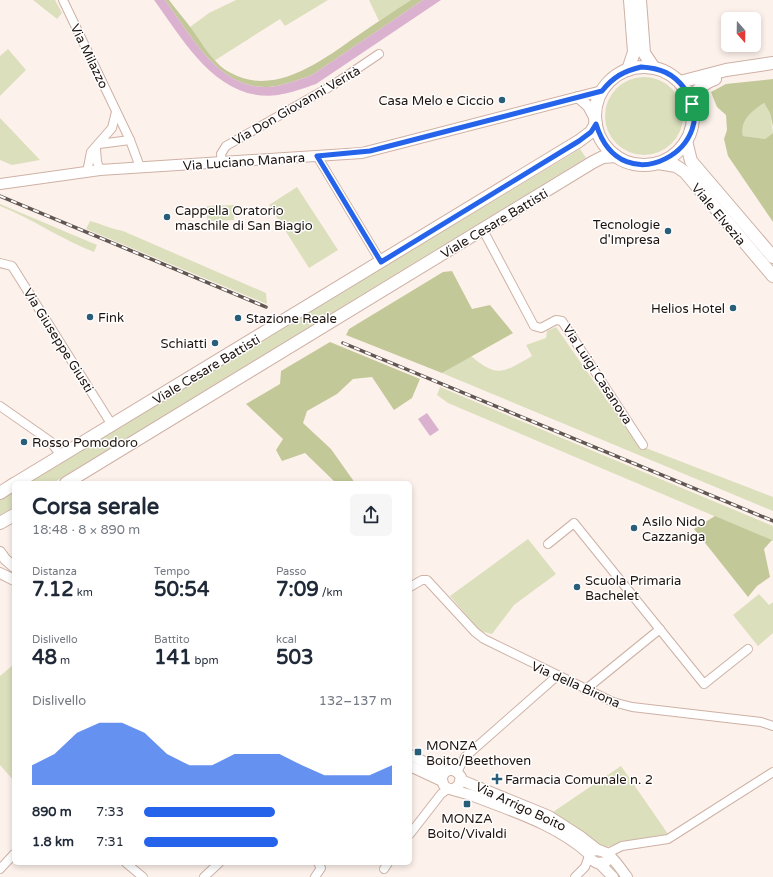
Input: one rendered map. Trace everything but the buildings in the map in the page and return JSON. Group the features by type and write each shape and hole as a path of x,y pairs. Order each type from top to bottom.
{"main road":[{"path":"628,70 634,52 630,0"},
{"path":"640,0 644,53 654,68"},
{"path":"680,82 720,71 773,63"},
{"path":"641,67 654,68 670,74 680,82 687,92 692,104 693,123 686,141 674,155 658,163 646,165 634,164 616,156 607,147 600,136 596,121 597,104 602,91 618,75 628,70 641,67"},
{"path":"692,104 699,88 710,81 730,76 773,71"},
{"name":"Viale Cesare Battisti","path":"20,481 579,141 591,132 596,121"},
{"name":"Viale Elvezia","path":"686,141 691,161 773,257"},
{"name":"Viale Cesare Battisti","path":"69,481 593,162 603,157 616,156"},
{"name":"Viale Elvezia","path":"658,163 676,166 685,172 773,276"},
{"name":"Viale Cesare Battisti","path":"0,493 12,486"},
{"path":"1,524 12,516"}],"street":[{"name":"Via Milazzo","path":"63,0 130,140 140,167"},
{"name":"Via Don Giovanni Verità","path":"222,162 221,154 226,146 333,85 379,54"},
{"name":"Via Luciano Manara","path":"0,184 100,170 317,156 370,151 602,91"},
{"path":"578,97 588,106 596,121"},
{"path":"87,172 91,152 98,146 112,128 116,112"},
{"path":"98,146 130,140"},
{"path":"98,146 97,162 100,170"},
{"path":"317,156 381,262"},
{"name":"Via Luigi Casanova","path":"483,230 534,326 541,328 556,320 562,321 644,445"},
{"name":"Via Giuseppe Giusti","path":"0,264 12,266 112,425"},
{"path":"0,406 50,441 61,456"},
{"path":"548,544 574,523 704,684 748,649"},
{"path":"0,552 12,565"},
{"path":"0,561 12,566"},
{"path":"0,573 12,579"},
{"name":"Via della Birona","path":"412,586 422,580 427,580 475,632 484,639 585,690 613,702 632,708 762,722 773,726"},
{"path":"585,690 660,628"},
{"path":"446,785 459,785 459,776 466,757 557,676"},
{"name":"Via Arrigo Boito","path":"412,758 446,785"},
{"name":"Via Arrigo Boito","path":"412,767 446,785 550,827 599,854"},
{"path":"412,831 446,785 450,770 459,776"},
{"path":"575,877 599,854 622,846 668,838 773,772"},
{"name":"Via Arrigo Boito","path":"459,776 548,816 580,836 627,877"},
{"path":"599,854 593,862 599,863 613,877"},
{"path":"0,869 12,856"},
{"path":"128,865 143,877"},
{"path":"204,877 217,865"},
{"path":"315,877 320,866"}],"green space":[{"path":"33,0 55,0 62,13 57,19"},
{"path":"165,0 169,0 209,53 225,69 231,73 248,79 265,81 282,78 299,72 331,54 411,0 423,0 312,75 285,84 268,87 250,85 234,79 220,70 196,43"},
{"path":"236,0 328,0 285,26 280,19 214,61 190,27 209,13"},
{"path":"369,0 411,0 379,21"},
{"path":"8,49 26,70 0,96 0,56"},
{"path":"644,77 659,80 666,84 676,94 680,101 683,116 680,131 676,138 666,148 659,152 644,155 629,152 622,148 612,138 608,131 605,116 608,101 612,94 622,84 629,80"},
{"path":"773,79 773,127 770,113 764,103 745,121 743,125 743,136 765,139 773,133 773,222 728,156 724,139 727,130 726,115 717,107 711,92 726,84"},
{"path":"764,103 770,113 773,133 765,139 743,136 745,120 751,113"},
{"path":"0,118 40,160 12,165 0,160"},
{"path":"580,149 586,158 56,481 27,481"},
{"path":"297,187 338,250 309,268 269,205"},
{"path":"0,204 97,245 94,252 70,242 0,206"},
{"path":"234,205 234,220 207,221 207,206"},
{"path":"90,221 123,231 266,293 267,304 86,229"},
{"path":"452,271 472,309 490,305 513,333 442,373 346,335 349,329 443,272"},
{"path":"556,327 638,445 773,497 773,511 442,373 471,356 488,368 501,371 508,369 532,356 526,345 546,338 547,331"},
{"path":"330,342 420,379 412,398 394,410 372,377 353,379 337,394 307,411 303,423 331,449 354,481 334,481 305,453 282,461 276,450 283,439 246,404 280,384 281,371"},
{"path":"440,387 773,526 773,541 448,403 437,395"},
{"path":"12,490 12,508 0,515 0,497"},
{"path":"715,516 772,540 764,549 770,577 757,586 748,597 694,529"},
{"path":"528,539 556,574 514,605 492,634 480,631 450,596"},
{"path":"759,594 769,605 773,602 773,633 758,646 733,615"},
{"path":"12,666 12,779 0,765 0,676"},
{"path":"621,766 668,834 601,848 550,814"}],"shaded area":[{"path":"154,0 165,0 196,43 220,70 234,79 250,85 268,87 296,81 312,75 423,0 441,0 316,84 293,92 278,95 257,95 238,89 220,79 205,66 191,50"},
{"path":"427,413 439,430 430,436 418,419"}],"railway":[{"path":"0,196 266,307"},
{"path":"343,343 773,521"}],"place":[{"name":"Casa Melo e Ciccio","path":"502,100"},
{"name":"Cappella Oratorio maschile di San Biagio","path":"167,217"},
{"name":"Tecnologie d'Impresa","path":"668,231"},
{"name":"Helios Hotel","path":"733,308"},
{"name":"Fink","path":"90,317"},
{"name":"Stazione Reale","path":"238,318"},
{"name":"Schiatti","path":"215,343"},
{"name":"Rosso Pomodoro","path":"24,442"},
{"name":"Asilo Nido Cazzaniga","path":"634,528"},
{"name":"Scuola Primaria Bachelet","path":"577,587"},
{"name":"MONZA Boito/Beethoven","path":"418,752"},
{"name":"Farmacia Comunale n. 2","path":"497,779"},
{"name":"MONZA Boito/Vivaldi","path":"467,804"}],"route":[{"path":"641,67 654,68 670,74 680,82 687,92 692,104 693,123 690,133 681,148 667,159 658,163 646,165 634,164 625,161 616,156 607,147 600,136 596,124 588,135 579,141 381,262 317,156 354,154 370,151 578,97 584,94 602,91 609,82 618,75 628,70 641,67"}]}
